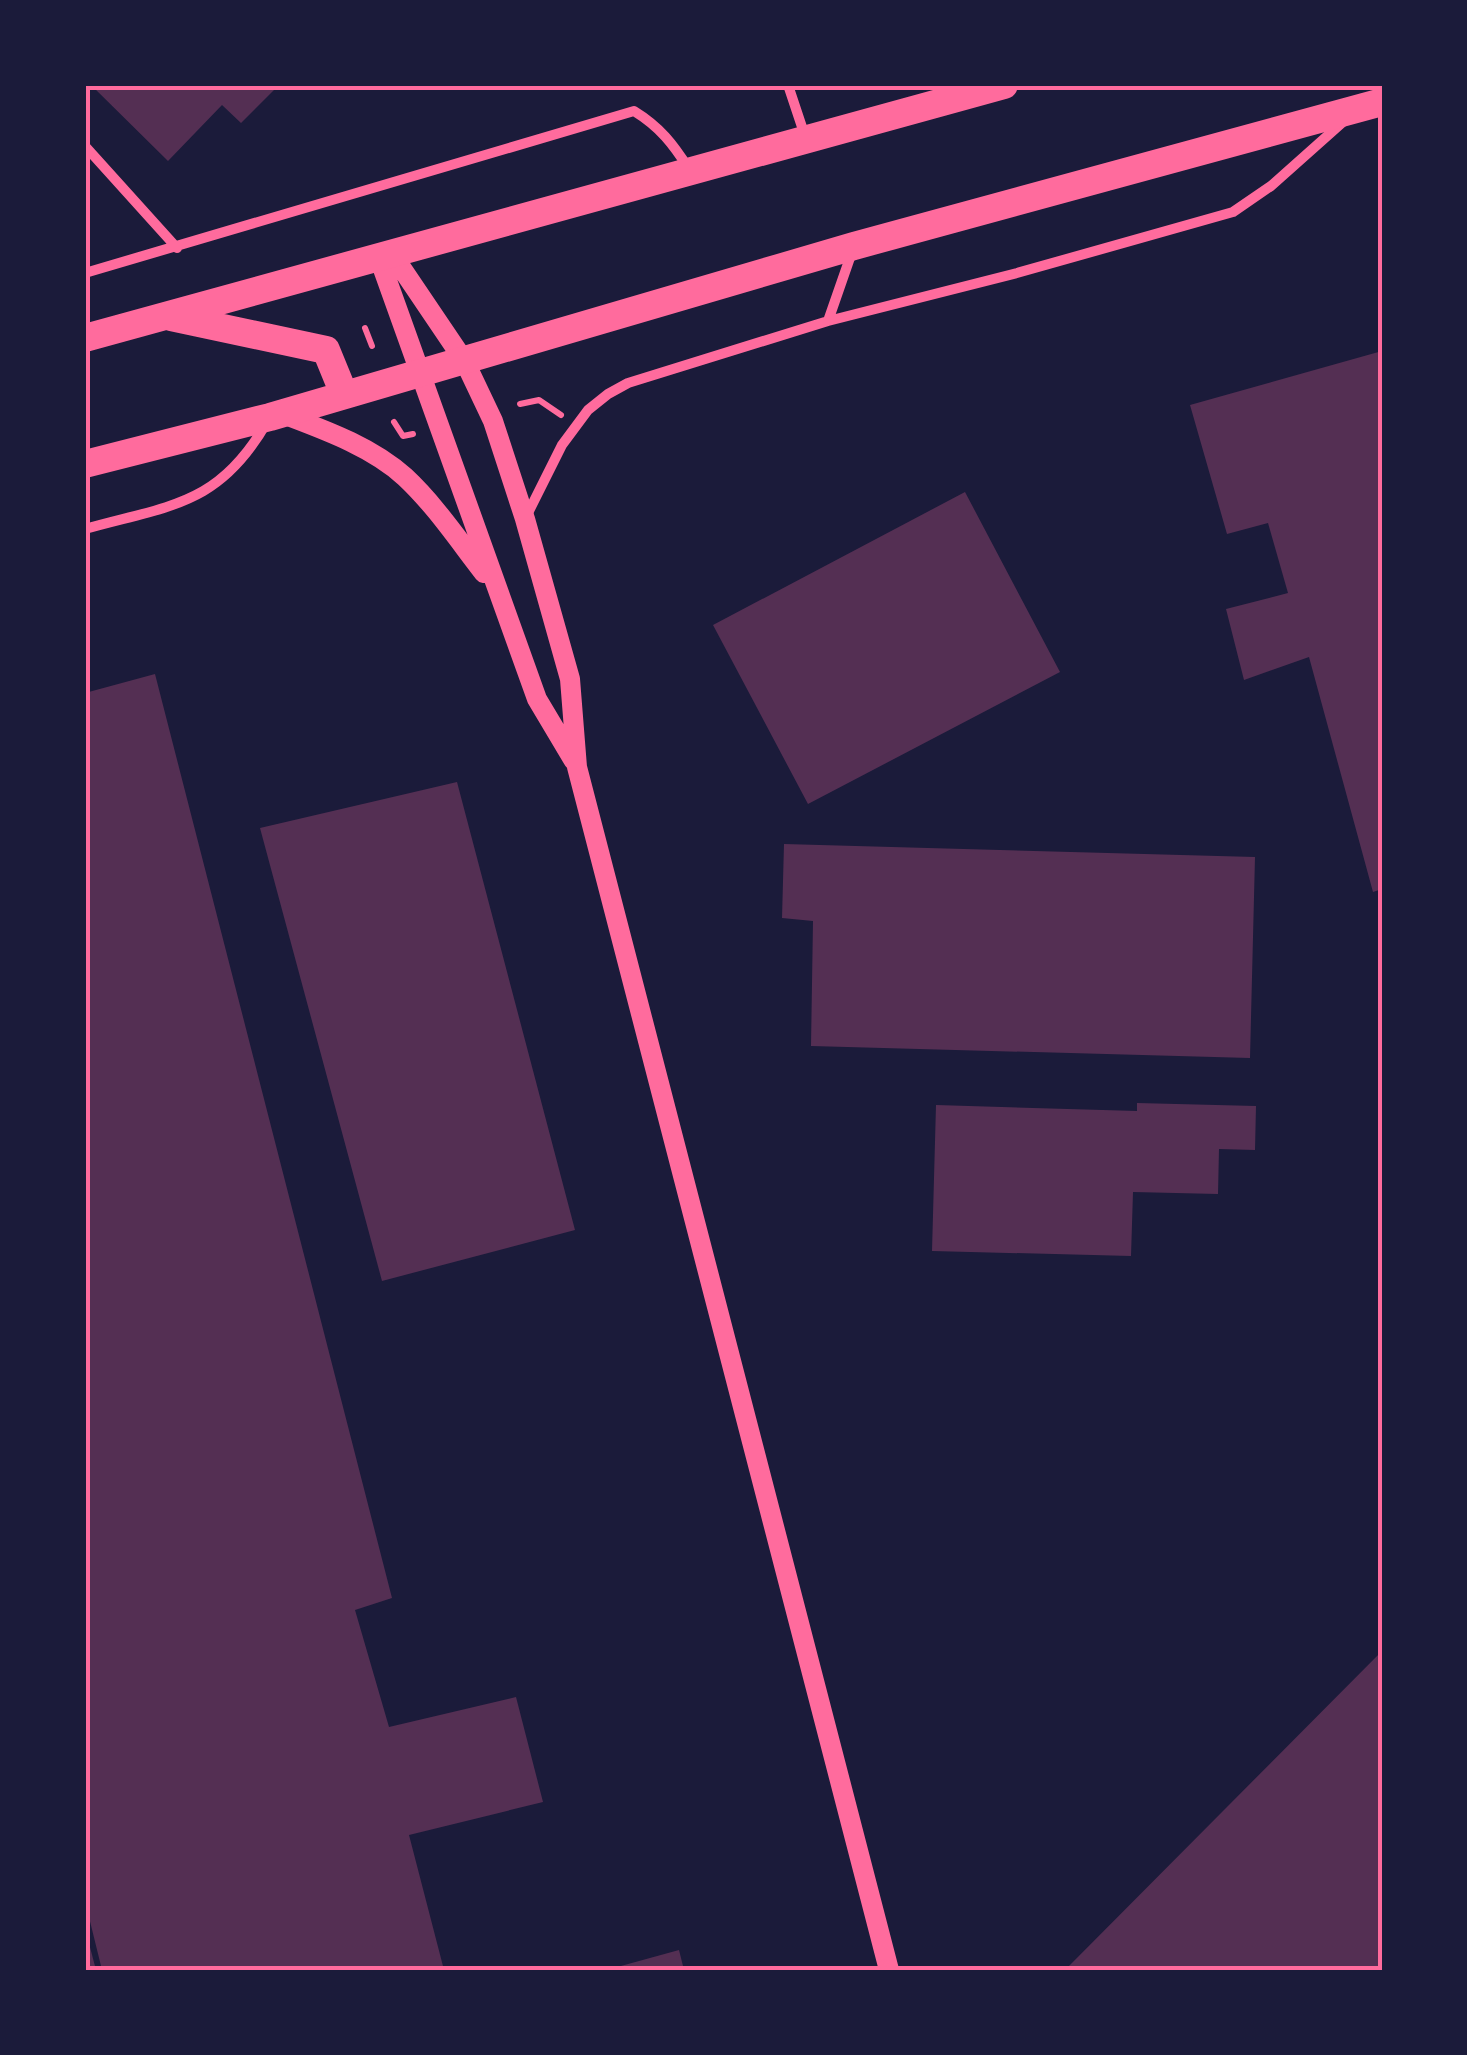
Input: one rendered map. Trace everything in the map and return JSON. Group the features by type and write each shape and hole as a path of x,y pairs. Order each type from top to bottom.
{"highway":[{"path":"85,338 1004,85"},
{"path":"85,464 465,362 854,246 1371,104"},
{"path":"165,316 326,350 344,394"}],"main road":[{"path":"386,256 465,362 493,421 526,519 570,679 578,767 889,1970"},
{"path":"386,256 494,587 537,699 578,767"},
{"path":"275,415 330,432 401,473 494,587"}],"street":[{"path":"788,85 805,138"},
{"path":"526,519 562,445 588,410 628,383 828,321 1233,212 1371,104"},
{"path":"85,273 634,111 671,140 690,170"},
{"path":"85,146 177,248"},
{"path":"828,321 854,246"},
{"path":"85,529 167,506 214,487 254,446 275,415"}],"path":[{"path":"365,328 372,346"},
{"path":"520,404 538,400 562,416"}],"building":[{"path":"91,85 279,85 241,123 222,105 168,161"},
{"path":"1382,351 1382,889 1373,892 1309,657 1244,680 1226,609 1288,593 1268,523 1227,534 1190,405"},
{"path":"965,492 1060,672 808,804 713,625"},
{"path":"155,674 392,1598 355,1610 389,1727 516,1697 543,1802 409,1835 444,1970 102,1970 85,1901 85,693"},
{"path":"457,782 575,1230 382,1281 260,828"},
{"path":"784,844 1255,857 1250,1058 811,1046 813,921 782,918"},
{"path":"1137,1103 1256,1106 1255,1150 1219,1149 1218,1194 1133,1192 1131,1256 932,1251 936,1105 1137,1111"},
{"path":"1382,1651 1382,1970 1065,1970"},
{"path":"86,1932 96,1970 85,1970"},
{"path":"679,1950 684,1970 610,1970 610,1969"}]}
